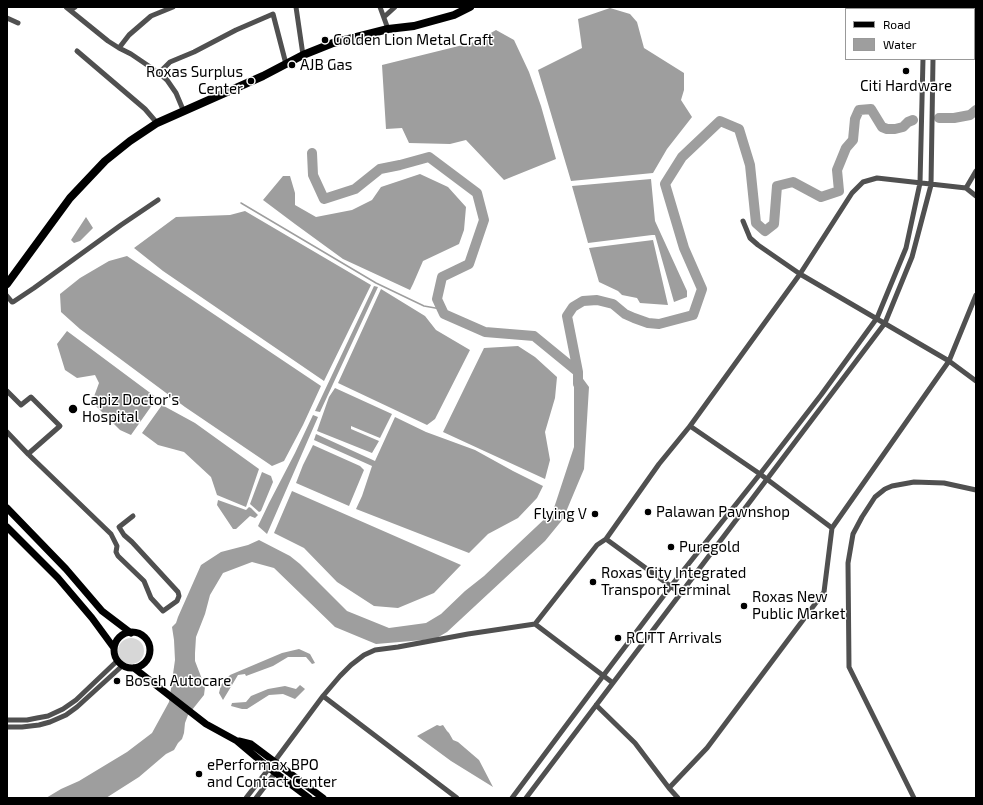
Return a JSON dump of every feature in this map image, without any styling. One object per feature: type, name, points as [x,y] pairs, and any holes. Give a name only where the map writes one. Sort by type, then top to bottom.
[{"type":"highway","points":[[7,284],[70,198],[105,161],[130,141],[157,123],[263,76],[303,55],[333,43],[388,29],[419,25],[454,15],[470,7]]},
{"type":"main road","points":[[7,508],[66,569],[102,611],[131,632],[142,636],[148,643],[148,658],[144,663],[134,668],[127,668],[115,657],[114,648],[120,637],[131,632]]},
{"type":"main road","points":[[7,527],[58,578],[92,618],[114,648]]},
{"type":"main road","points":[[134,668],[206,724],[237,741],[275,773],[309,798]]},
{"type":"main road","points":[[237,741],[251,744],[323,798]]},
{"type":"street","points":[[68,8],[75,7]]},
{"type":"street","points":[[119,48],[129,35],[151,16],[173,7]]},
{"type":"street","points":[[296,7],[303,55]]},
{"type":"street","points":[[380,7],[388,29]]},
{"type":"street","points":[[384,17],[396,7]]},
{"type":"street","points":[[68,8],[108,41],[159,72],[176,93],[184,112]]},
{"type":"street","points":[[159,72],[170,62],[273,14],[286,64]]},
{"type":"street","points":[[7,18],[18,23]]},
{"type":"street","points":[[77,51],[145,109],[157,123]]},
{"type":"street","points":[[512,798],[671,586],[821,395],[877,318],[906,248],[920,183],[923,60]]},
{"type":"street","points":[[526,798],[885,323],[912,257],[931,184],[933,60]]},
{"type":"street","points":[[966,188],[976,171]]},
{"type":"street","points":[[246,798],[323,696],[351,665],[364,655],[374,650],[535,624],[597,545],[606,539],[659,464],[690,426],[800,274],[852,193],[863,182],[877,178],[966,188],[976,196]]},
{"type":"street","points":[[7,296],[13,302],[158,200]]},
{"type":"street","points":[[744,221],[750,238],[800,274],[950,361],[976,381]]},
{"type":"street","points":[[669,788],[707,748],[824,592],[832,528],[950,361],[976,295]]},
{"type":"street","points":[[7,391],[21,405],[31,397],[60,426],[28,454]]},
{"type":"street","points":[[690,426],[760,474],[832,528]]},
{"type":"street","points":[[7,432],[111,534],[117,546],[116,552],[118,556],[144,581],[151,598],[163,611],[177,601],[179,596],[178,592],[119,527]]},
{"type":"street","points":[[914,798],[849,667],[848,563],[853,534],[875,497],[884,489],[892,486],[914,482],[944,483],[976,490]]},
{"type":"street","points":[[111,534],[133,516]]},
{"type":"street","points":[[606,539],[680,593]]},
{"type":"street","points":[[535,624],[613,683]]},
{"type":"street","points":[[7,720],[28,720],[48,716],[63,709],[120,663]]},
{"type":"street","points":[[7,727],[39,725],[66,715],[77,707],[120,663]]},
{"type":"street","points":[[323,696],[457,798]]},
{"type":"street","points":[[596,705],[634,743],[678,798]]},
{"type":"street","points":[[256,798],[275,773]]},
{"type":"shaded area","points":[[131,638],[140,642],[144,651],[140,660],[131,664],[122,660],[118,651],[122,642]]},
{"type":"water","points":[[610,8],[630,14],[637,22],[644,48],[684,73],[684,90],[681,100],[692,117],[667,149],[653,173],[571,181],[538,70],[582,48],[578,19]]},
{"type":"water","points":[[496,30],[514,40],[529,72],[541,106],[556,159],[504,180],[466,140],[450,144],[409,143],[402,128],[386,129],[382,65],[475,42]]},
{"type":"water","points":[[420,174],[448,187],[466,207],[464,230],[459,244],[423,261],[410,290],[343,259],[263,200],[283,176],[290,176],[295,193],[295,205],[316,217],[352,210],[372,200],[381,187]]},
{"type":"water","points":[[651,179],[655,221],[687,291],[687,297],[674,302],[655,235],[588,243],[572,186]]},
{"type":"water","points":[[245,211],[371,285],[324,381],[163,271],[134,248],[176,217],[230,215]]},
{"type":"water","points":[[86,217],[93,228],[80,241],[74,243],[71,240]]},
{"type":"water","points":[[653,240],[668,305],[640,303],[637,298],[622,295],[618,291],[599,282],[589,248]]},
{"type":"water","points":[[127,256],[321,386],[284,461],[272,466],[185,407],[80,329],[61,312],[60,294],[80,278],[109,261]]},
{"type":"water","points":[[374,286],[378,287],[320,412],[315,411]]},
{"type":"water","points":[[381,289],[425,316],[436,330],[470,350],[435,419],[427,425],[338,383]]},
{"type":"water","points":[[67,331],[157,398],[131,435],[120,430],[92,402],[99,383],[95,375],[77,378],[65,370],[57,344]]},
{"type":"water","points":[[518,346],[535,357],[557,377],[555,398],[545,432],[550,460],[545,479],[443,432],[484,348]]},
{"type":"water","points":[[578,372],[589,387],[584,469],[563,519],[545,541],[447,632],[435,639],[376,644],[335,627],[274,568],[252,562],[223,573],[210,595],[205,614],[196,637],[195,661],[205,687],[204,695],[188,715],[182,739],[174,750],[166,754],[139,777],[106,798],[46,798],[79,781],[127,752],[152,733],[169,702],[175,660],[172,627],[176,623],[201,565],[221,552],[248,545],[259,540],[290,556],[300,564],[347,611],[389,628],[426,623],[441,614],[553,511],[574,447],[574,383]]},
{"type":"water","points":[[335,388],[392,414],[380,438],[351,426],[351,429],[379,441],[372,453],[317,431],[329,397]]},
{"type":"water","points":[[162,405],[195,423],[259,469],[246,507],[217,495],[211,477],[184,452],[158,445],[142,433]]},
{"type":"water","points":[[313,415],[318,417],[267,534],[258,526]]},
{"type":"water","points":[[395,417],[426,432],[475,450],[543,486],[537,498],[518,518],[488,534],[469,553],[356,509],[372,466],[314,440],[316,434],[375,461]]},
{"type":"water","points":[[313,445],[360,466],[364,470],[349,506],[296,483]]},
{"type":"water","points":[[262,472],[271,476],[273,482],[261,511],[259,512],[250,504]]},
{"type":"water","points":[[292,491],[461,565],[434,593],[398,608],[374,606],[337,582],[304,548],[274,533]]},
{"type":"water","points":[[218,500],[246,510],[249,507],[258,515],[255,518],[250,516],[236,529],[233,529],[217,505]]},
{"type":"water","points":[[299,649],[310,654],[315,663],[312,664],[306,657],[288,657],[273,666],[246,676],[245,674],[238,675],[223,700],[219,693],[221,685],[230,675],[282,653]]},
{"type":"water","points":[[300,685],[305,689],[295,699],[283,694],[269,695],[247,709],[231,706],[232,703],[246,702],[251,696],[268,689],[285,686],[296,689]]},
{"type":"water","points":[[437,725],[443,725],[453,740],[458,742],[479,760],[493,787],[451,761],[417,736]]},
{"type":"waterway","points":[[578,384],[578,372],[567,316],[573,307],[583,301],[597,300],[613,304],[625,314],[634,318],[648,323],[659,324],[693,315],[702,289],[684,248],[665,184],[682,157],[720,121],[739,129],[750,165],[756,223],[765,231],[774,224],[777,186],[793,182],[821,197],[839,191],[837,170],[846,148],[853,140],[855,119],[859,110],[871,109],[882,127],[887,129],[903,127],[908,122],[913,120]]},
{"type":"waterway","points":[[939,118],[954,118],[970,115],[976,110]]},
{"type":"waterway","points":[[312,153],[313,175],[324,199],[355,189],[380,169],[429,157],[477,193],[484,220],[469,264],[442,277],[437,299],[444,314],[485,332],[534,336],[578,372]]},
{"type":"waterway","points":[[241,203],[376,283],[424,306],[441,309]]},
{"type":"place","name":"Golden Lion Metal Craft","points":[[325,40]]},
{"type":"place","name":"AJB Gas","points":[[292,65]]},
{"type":"place","name":"Citi Hardware","points":[[906,71]]},
{"type":"place","name":"Roxas Surplus Center","points":[[251,81]]},
{"type":"place","name":"Capiz Doctor's Hospital","points":[[73,409]]},
{"type":"place","name":"Palawan Pawnshop","points":[[648,512]]},
{"type":"place","name":"Flying V","points":[[595,514]]},
{"type":"place","name":"Puregold","points":[[671,547]]},
{"type":"place","name":"Roxas City Integrated Transport Terminal","points":[[593,582]]},
{"type":"place","name":"Roxas New Public Market","points":[[744,606]]},
{"type":"place","name":"RCITT Arrivals","points":[[618,638]]},
{"type":"place","name":"Bosch Autocare","points":[[117,681]]},
{"type":"place","name":"ePerformax BPO and Contact Center","points":[[199,774]]}]
